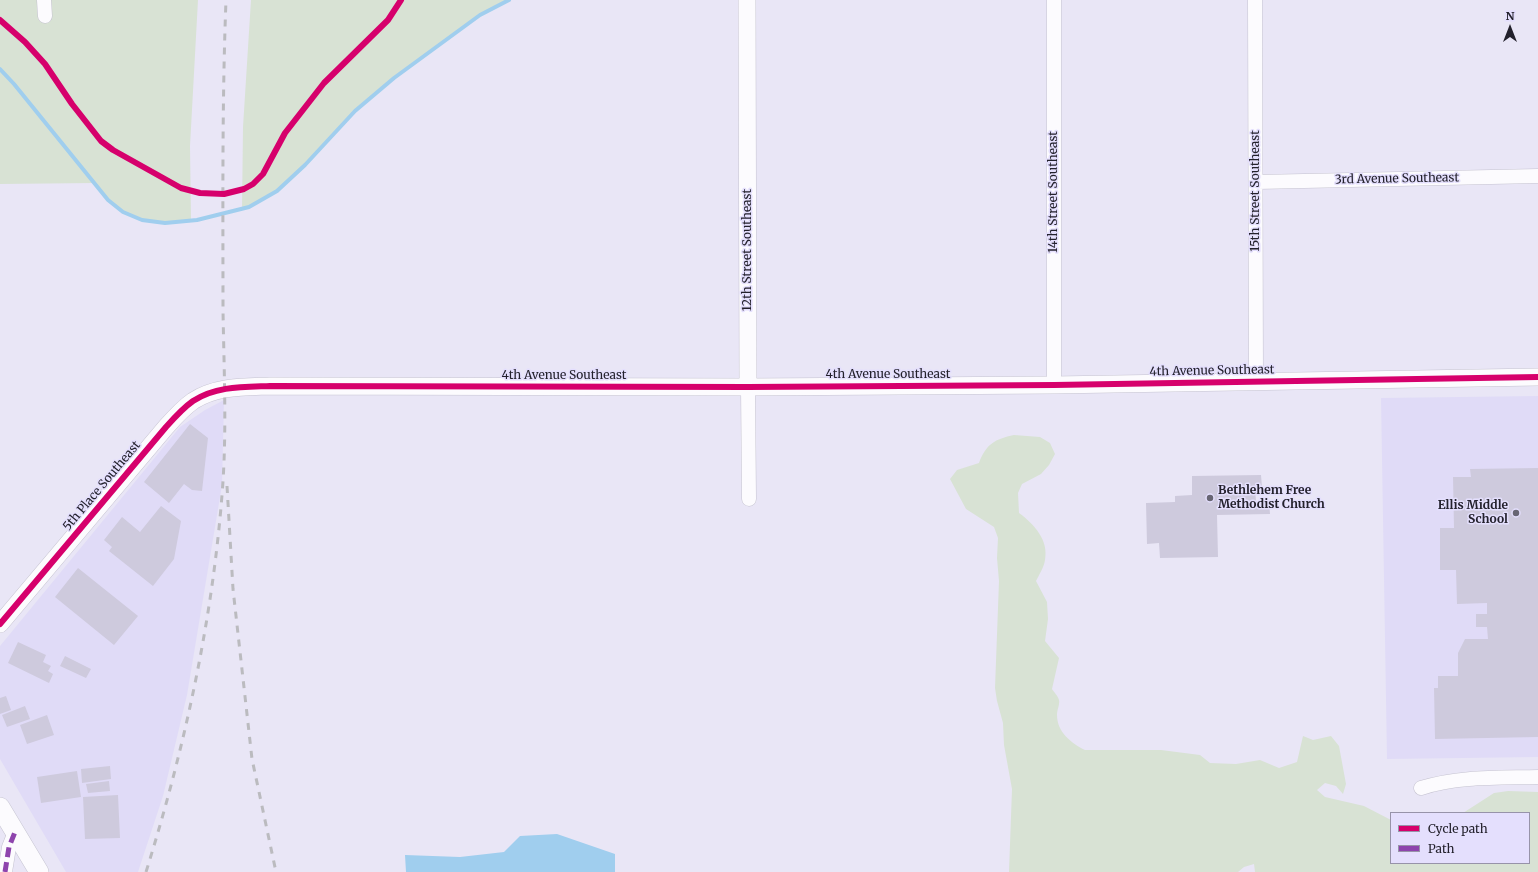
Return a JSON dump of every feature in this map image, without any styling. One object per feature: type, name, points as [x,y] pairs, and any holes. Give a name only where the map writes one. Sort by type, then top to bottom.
[{"type":"main road","points":[[0,807],[39,872]]},
{"type":"street","points":[[44,0],[45,16]]},
{"type":"street","name":"12th Street Southeast","points":[[747,0],[749,499]]},
{"type":"street","name":"14th Street Southeast","points":[[1054,0],[1054,385]]},
{"type":"street","name":"15th Street Southeast","points":[[1255,0],[1256,382]]},
{"type":"street","name":"3rd Avenue Southeast","points":[[1256,182],[1538,176]]},
{"type":"street","name":"4th Avenue Southeast","points":[[237,387],[748,387],[1054,385],[1538,377]]},
{"type":"street","name":"5th Place Southeast","points":[[0,624],[166,427],[184,408],[205,394],[224,388],[237,387]]},
{"type":"street","points":[[1421,788],[1438,783],[1476,778],[1538,777]]},
{"type":"street","points":[[5,872],[9,847],[15,832]]},
{"type":"shaded area","points":[[1538,396],[1538,757],[1387,759],[1381,398]]},
{"type":"shaded area","points":[[224,400],[222,485],[187,695],[163,796],[138,872],[66,872],[0,759],[0,646],[180,427],[205,410]]},
{"type":"green space","points":[[0,0],[198,0],[190,146],[191,220],[157,222],[136,218],[117,208],[106,198],[95,183],[0,184]]},
{"type":"green space","points":[[251,0],[509,0],[480,15],[394,78],[355,111],[305,165],[277,191],[249,207],[242,209],[243,127]]},
{"type":"green space","points":[[1014,435],[1040,437],[1050,443],[1055,454],[1049,465],[1041,474],[1022,484],[1018,493],[1019,513],[1035,527],[1045,546],[1046,553],[1044,563],[1036,581],[1047,602],[1048,619],[1045,641],[1059,658],[1052,689],[1059,700],[1057,715],[1059,727],[1070,740],[1085,750],[1161,750],[1200,755],[1210,763],[1236,764],[1260,760],[1279,768],[1297,762],[1303,736],[1313,740],[1331,736],[1339,746],[1346,784],[1343,794],[1336,786],[1325,783],[1317,790],[1325,797],[1364,806],[1390,819],[1390,864],[1530,864],[1530,812],[1465,812],[1494,793],[1508,791],[1538,792],[1538,872],[1255,872],[1254,864],[1244,867],[1238,872],[1009,872],[1012,789],[1004,745],[1003,723],[995,688],[999,581],[997,558],[998,538],[994,527],[966,509],[950,479],[957,470],[979,463],[988,447],[992,443],[1002,438]]},
{"type":"water","points":[[557,834],[615,854],[615,872],[406,872],[405,855],[460,857],[504,852],[520,836]]},
{"type":"building","points":[[190,424],[208,438],[202,491],[192,490],[184,484],[169,503],[144,482]]},
{"type":"building","name":"Ellis Middle School","points":[[1538,468],[1538,737],[1435,739],[1434,688],[1438,688],[1438,676],[1458,676],[1458,653],[1465,639],[1488,639],[1487,627],[1476,627],[1476,614],[1487,614],[1487,603],[1457,604],[1456,570],[1440,570],[1440,528],[1454,528],[1453,477],[1471,477],[1470,469]]},
{"type":"building","points":[[1261,475],[1262,487],[1255,488],[1256,501],[1269,501],[1270,514],[1217,515],[1218,557],[1160,558],[1159,543],[1147,544],[1146,503],[1175,502],[1175,496],[1192,495],[1192,476]]},
{"type":"building","points":[[161,506],[181,521],[174,559],[153,586],[109,551],[112,547],[104,540],[122,517],[140,532]]},
{"type":"building","points":[[78,568],[138,616],[114,645],[55,597]]},
{"type":"building","points":[[18,642],[46,655],[43,662],[51,666],[48,671],[53,674],[49,683],[8,663]]},
{"type":"building","points":[[65,656],[91,669],[86,678],[60,666]]},
{"type":"building","points":[[6,696],[11,710],[0,714],[0,698]]},
{"type":"building","points":[[25,706],[30,719],[7,727],[2,715]]},
{"type":"building","points":[[47,715],[54,735],[27,744],[20,725]]},
{"type":"building","points":[[110,766],[111,779],[82,783],[81,769]]},
{"type":"building","points":[[77,771],[81,797],[41,803],[37,777]]},
{"type":"building","points":[[109,781],[110,791],[88,793],[86,784]]},
{"type":"building","points":[[118,795],[120,838],[85,839],[83,797]]},
{"type":"waterway","points":[[0,69],[14,84],[108,200],[123,212],[142,220],[165,223],[197,220],[249,207],[277,191],[305,165],[355,111],[394,78],[480,15],[509,0]]},
{"type":"railway","points":[[146,872],[160,826],[184,733],[204,638],[222,495],[225,426],[223,155],[226,0]]},
{"type":"railway","points":[[227,486],[233,589],[252,759],[276,872]]},
{"type":"marked path","points":[[5,872],[9,847],[15,832]]},
{"type":"cycle path","points":[[0,20],[25,42],[45,64],[72,104],[101,141],[113,150],[181,188],[200,193],[224,194],[244,189],[253,184],[263,174],[285,133],[324,83],[388,20],[401,0]]},
{"type":"cycle path","points":[[0,624],[179,413],[193,401],[202,396],[211,392],[230,388],[270,386],[748,387],[1054,385],[1538,377]]},
{"type":"place","name":"Bethlehem Free Methodist Church","points":[[1210,498]]},
{"type":"place","name":"Ellis Middle School","points":[[1516,513]]}]
